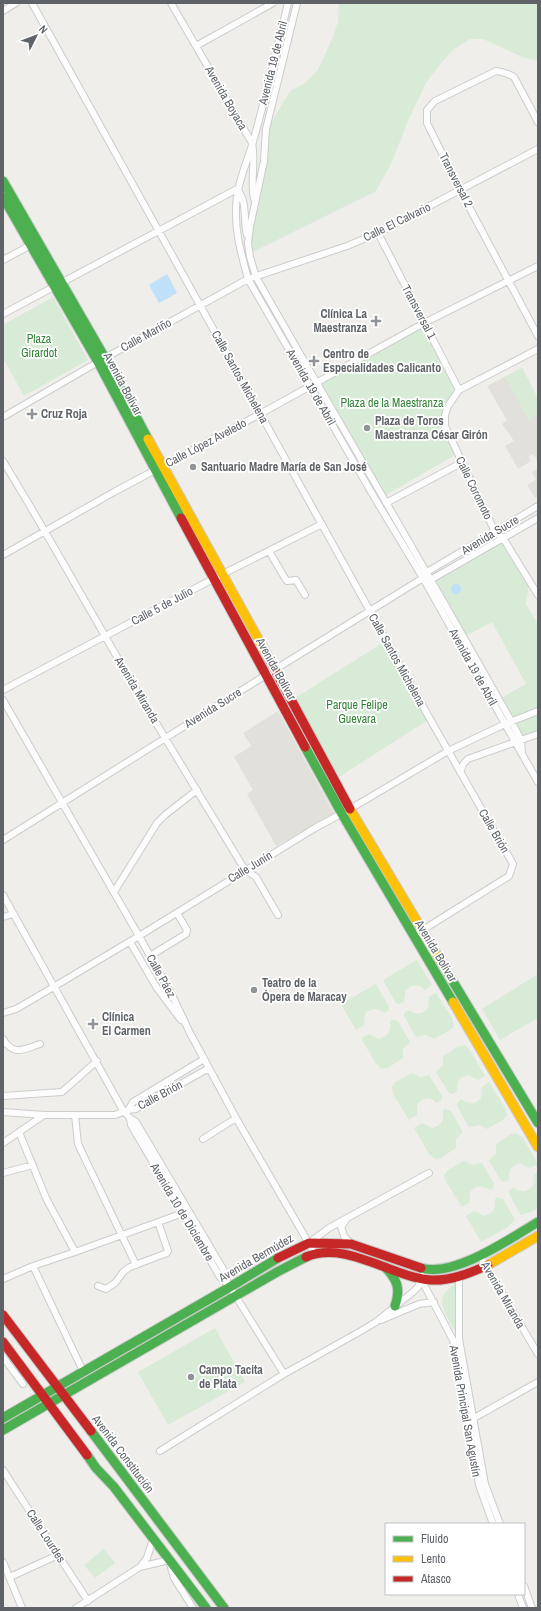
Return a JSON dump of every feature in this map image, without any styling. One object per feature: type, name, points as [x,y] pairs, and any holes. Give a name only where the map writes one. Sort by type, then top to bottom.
[{"type":"main road","name":"Avenida Bolívar","points":[[3,181],[58,284],[102,360],[159,468],[213,579],[342,814],[538,1147]]},
{"type":"main road","name":"Avenida Bolívar","points":[[3,197],[31,245],[58,284]]},
{"type":"main road","name":"Avenida Bolívar","points":[[159,468],[223,574],[350,809],[538,1123]]},
{"type":"main road","name":"Avenida Bermúdez","points":[[3,1418],[228,1284],[309,1242],[351,1244],[424,1268],[440,1268],[457,1265],[480,1256],[538,1222]]},
{"type":"main road","name":"Avenida Bermúdez","points":[[3,1430],[49,1405],[277,1272],[315,1254],[344,1255],[363,1259],[421,1279],[435,1280],[459,1276],[485,1267],[538,1236]]},
{"type":"main road","points":[[384,1266],[395,1278],[399,1286],[398,1299],[395,1306]]},
{"type":"main road","name":"Avenida Constitución","points":[[3,1314],[224,1608]]},
{"type":"main road","points":[[3,1342],[96,1468],[114,1487],[206,1608]]},
{"type":"street","points":[[3,11],[16,3]]},
{"type":"street","name":"Calle Santos Michelena","points":[[32,3],[448,751]]},
{"type":"street","name":"Avenida Boyaca","points":[[171,3],[252,143],[254,161],[252,189],[254,201]]},
{"type":"street","points":[[196,46],[273,3]]},
{"type":"street","name":"Avenida 19 de Abril","points":[[288,3],[252,143],[237,189],[237,232],[248,279],[508,723]]},
{"type":"street","name":"Avenida 19 de Abril","points":[[297,3],[266,129],[264,161],[254,201],[248,243],[256,277],[386,503],[432,579],[518,741],[522,754],[538,782]]},
{"type":"street","name":"Transversal 2","points":[[538,122],[514,77],[508,73],[496,71],[435,102],[427,110],[427,123],[460,190],[510,281],[538,336]]},
{"type":"street","name":"Calle El Calvario","points":[[248,279],[347,246],[378,233],[538,149]]},
{"type":"street","points":[[3,314],[237,189],[243,198],[245,227],[248,243]]},
{"type":"street","name":"Transversal 1","points":[[378,233],[459,390]]},
{"type":"street","points":[[3,260],[31,245]]},
{"type":"street","name":"Calle López Aveledo","points":[[3,555],[424,323],[538,266]]},
{"type":"street","name":"Calle Mariño","points":[[3,417],[199,305],[248,279]]},
{"type":"street","name":"Calle Coromoto","points":[[538,349],[459,390],[448,406],[444,421],[495,532],[503,538],[538,595]]},
{"type":"street","name":"Avenida Miranda","points":[[3,461],[46,531],[105,636],[197,790],[246,870],[256,877],[278,915]]},
{"type":"street","points":[[386,503],[462,463]]},
{"type":"street","name":"Avenida Sucre","points":[[3,840],[423,578],[427,572],[538,506]]},
{"type":"street","name":"Avenida Sucre","points":[[432,579],[538,518]]},
{"type":"street","name":"Calle 5 de Julio","points":[[3,690],[213,579],[322,524]]},
{"type":"street","points":[[269,551],[286,580],[288,582],[296,580],[305,595]]},
{"type":"street","points":[[423,578],[432,579]]},
{"type":"street","name":"Calle Páez","points":[[3,700],[139,936],[173,997],[190,1033],[236,1118],[315,1254]]},
{"type":"street","name":"Calle Junín","points":[[3,1013],[16,1009],[130,942],[315,828],[342,814],[448,751],[508,723],[538,711]]},
{"type":"street","points":[[460,772],[464,763],[468,759],[538,734]]},
{"type":"street","name":"Calle Brión","points":[[413,936],[509,876],[513,864],[448,751]]},
{"type":"street","points":[[114,892],[156,825],[165,815],[197,790]]},
{"type":"street","name":"Avenida 10 de Diciembre","points":[[3,895],[130,1118],[136,1122],[186,1212],[226,1274],[228,1284],[284,1374]]},
{"type":"street","points":[[150,956],[186,934],[187,930],[176,913]]},
{"type":"street","points":[[3,917],[13,914]]},
{"type":"street","points":[[130,942],[157,988],[190,1033]]},
{"type":"street","points":[[3,1040],[9,1048],[18,1051],[40,1044]]},
{"type":"street","name":"Calle Brión","points":[[126,1111],[133,1102],[204,1059]]},
{"type":"street","points":[[3,1096],[62,1092],[97,1061]]},
{"type":"street","name":"Calle Brión","points":[[126,1111],[136,1109],[209,1068]]},
{"type":"street","points":[[164,1083],[168,1091]]},
{"type":"street","points":[[3,1112],[115,1115],[126,1111]]},
{"type":"street","points":[[3,1143],[44,1114]]},
{"type":"street","points":[[75,1115],[78,1144],[136,1265]]},
{"type":"street","points":[[203,1139],[236,1118]]},
{"type":"street","points":[[19,1132],[46,1198],[75,1252]]},
{"type":"street","points":[[3,1173],[33,1165]]},
{"type":"street","points":[[309,1242],[329,1228],[429,1173]]},
{"type":"street","points":[[3,1279],[33,1266],[186,1212]]},
{"type":"street","points":[[347,1219],[341,1227],[344,1236],[351,1244]]},
{"type":"street","points":[[98,1286],[106,1289],[116,1283],[124,1271],[164,1255],[168,1251],[158,1222]]},
{"type":"street","name":"Avenida Miranda","points":[[480,1256],[485,1267],[538,1354]]},
{"type":"street","points":[[33,1266],[83,1371]]},
{"type":"street","points":[[376,1322],[414,1291],[421,1279],[424,1268]]},
{"type":"street","name":"Avenida Principal San Agustín","points":[[459,1276],[456,1340],[473,1456],[479,1486],[492,1523]]},
{"type":"street","name":"Avenida Principal San Agustín","points":[[421,1279],[456,1340],[474,1418],[485,1484],[500,1523]]},
{"type":"street","points":[[160,1451],[284,1374],[376,1322],[419,1304],[434,1302]]},
{"type":"street","points":[[3,1357],[23,1384]]},
{"type":"street","points":[[474,1418],[538,1382]]},
{"type":"street","points":[[473,1456],[480,1454]]},
{"type":"street","name":"Calle Lourdes","points":[[3,1470],[88,1601]]},
{"type":"street","points":[[76,1608],[140,1567],[147,1558],[153,1539]]},
{"type":"street","points":[[10,1577],[58,1555]]},
{"type":"street","points":[[140,1567],[169,1560],[174,1578],[193,1608]]},
{"type":"street","points":[[3,1562],[22,1608]]},
{"type":"street","points":[[525,1589],[532,1608]]},
{"type":"street","points":[[518,1595],[522,1605],[529,1599]]},
{"type":"shaded area","points":[[522,368],[538,399],[538,461],[533,454],[529,457],[531,461],[518,469],[505,446],[514,441],[502,424],[507,420],[487,386]]},
{"type":"shaded area","points":[[538,469],[538,496],[535,498],[527,485],[536,480],[532,472]]},
{"type":"shaded area","points":[[278,711],[334,813],[276,846],[247,794],[253,790],[234,757],[251,746],[243,733]]},
{"type":"green space","points":[[339,3],[538,3],[538,61],[522,57],[483,39],[470,39],[454,49],[440,64],[426,83],[408,121],[391,164],[376,191],[251,253],[248,240],[259,205],[271,123],[290,91],[304,84],[318,70],[338,22]]},
{"type":"green space","name":"Plaza Girardot","points":[[53,297],[88,360],[24,396],[3,358],[3,325]]},
{"type":"green space","name":"Plaza de la Maestranza","points":[[423,326],[457,390],[443,428],[455,455],[384,496],[320,383]]},
{"type":"green space","points":[[522,368],[538,399],[538,414],[528,420],[505,377]]},
{"type":"green space","points":[[503,538],[530,581],[526,604],[538,624],[538,732],[520,739],[499,699],[526,684],[492,622],[464,637],[432,579]]},
{"type":"green space","name":"Parque Felipe Guevara","points":[[384,642],[428,720],[339,777],[295,698]]},
{"type":"green space","points":[[417,960],[432,985],[425,990],[420,986],[411,986],[406,990],[404,1002],[399,1004],[396,1003],[383,980]]},
{"type":"green space","points":[[538,974],[538,1018],[500,1040],[482,1009]]},
{"type":"green space","points":[[376,984],[389,1007],[389,1010],[385,1013],[379,1010],[372,1010],[365,1014],[364,1025],[356,1030],[341,1004]]},
{"type":"green space","points":[[436,993],[452,1018],[454,1026],[434,1039],[426,1035],[416,1037],[404,1016],[404,1013],[408,1010],[414,1013],[423,1012],[428,1008],[429,997]]},
{"type":"green space","points":[[392,1020],[398,1021],[410,1042],[403,1049],[403,1058],[388,1068],[382,1069],[376,1064],[361,1038],[369,1034],[379,1039],[387,1035],[390,1028],[390,1022]]},
{"type":"green space","points":[[465,1045],[470,1050],[485,1076],[478,1080],[468,1075],[465,1076],[458,1081],[457,1092],[451,1094],[436,1072],[443,1065],[443,1056],[459,1046]]},
{"type":"green space","points":[[412,1073],[420,1077],[429,1075],[442,1096],[442,1099],[437,1103],[429,1099],[422,1100],[417,1104],[417,1115],[409,1120],[393,1094],[392,1087],[395,1082]]},
{"type":"green space","points":[[489,1082],[505,1108],[507,1115],[503,1120],[487,1129],[479,1125],[469,1127],[457,1106],[457,1103],[461,1099],[469,1103],[476,1102],[481,1098],[482,1087]]},
{"type":"green space","points":[[445,1109],[451,1111],[463,1132],[456,1139],[456,1148],[441,1158],[435,1159],[429,1154],[414,1128],[422,1123],[432,1128],[438,1126],[443,1118],[443,1111]]},
{"type":"green space","points":[[517,1133],[523,1138],[538,1164],[530,1168],[520,1163],[517,1164],[511,1169],[509,1180],[504,1182],[501,1181],[489,1160],[496,1153],[496,1144],[511,1134]]},
{"type":"green space","points":[[464,1161],[472,1165],[482,1163],[494,1184],[493,1189],[490,1190],[484,1187],[475,1188],[470,1192],[469,1203],[462,1207],[446,1182],[444,1175],[448,1170]]},
{"type":"green space","points":[[538,1172],[538,1208],[521,1215],[509,1194],[509,1191],[513,1187],[521,1191],[528,1190],[533,1186],[534,1175]]},
{"type":"green space","points":[[497,1197],[503,1199],[515,1220],[508,1227],[481,1242],[466,1216],[474,1211],[484,1216],[490,1214],[495,1206],[495,1199]]},
{"type":"green space","points":[[457,1283],[457,1334],[445,1313],[442,1300],[444,1294]]},
{"type":"green space","name":"Campo Tacita de Plata","points":[[215,1328],[245,1382],[168,1425],[138,1372]]},
{"type":"green space","points":[[104,1549],[115,1563],[95,1578],[84,1565]]},
{"type":"water","points":[[167,274],[177,293],[159,303],[149,285]]},
{"type":"water","points":[[454,584],[458,584],[460,585],[460,593],[454,594],[451,591],[451,587]]},
{"type":"traffic: fast","points":[[3,181],[105,358],[148,439]]},
{"type":"traffic: fast","points":[[3,197],[98,362],[181,518]]},
{"type":"traffic: fast","points":[[305,747],[342,814],[453,1002]]},
{"type":"traffic: fast","points":[[440,960],[538,1123]]},
{"type":"traffic: fast","points":[[421,1268],[434,1270],[465,1262],[482,1255],[538,1222]]},
{"type":"traffic: fast","points":[[3,1430],[277,1272],[306,1257]]},
{"type":"traffic: fast","points":[[3,1418],[278,1258]]},
{"type":"traffic: fast","points":[[385,1267],[397,1285],[398,1294],[395,1306]]},
{"type":"traffic: fast","points":[[91,1431],[224,1608]]},
{"type":"traffic: fast","points":[[87,1455],[96,1468],[114,1487],[206,1608]]},
{"type":"traffic: slow","points":[[148,439],[267,655]]},
{"type":"traffic: slow","points":[[350,809],[440,960]]},
{"type":"traffic: slow","points":[[453,1002],[538,1147]]},
{"type":"traffic: slow","points":[[488,1265],[538,1236]]},
{"type":"traffic: jam","points":[[181,518],[305,747]]},
{"type":"traffic: jam","points":[[267,655],[350,809]]},
{"type":"traffic: jam","points":[[278,1258],[309,1243],[351,1244],[421,1268]]},
{"type":"traffic: jam","points":[[306,1257],[321,1253],[337,1253],[353,1256],[400,1273],[431,1280],[453,1278],[488,1265]]},
{"type":"traffic: jam","points":[[3,1315],[91,1431]]},
{"type":"traffic: jam","points":[[3,1342],[87,1455]]},
{"type":"place","name":"Clínica La Maestranza","points":[[376,321]]},
{"type":"place","name":"Centro de Especialidades Calicanto","points":[[314,361]]},
{"type":"place","name":"Cruz Roja","points":[[32,414]]},
{"type":"place","name":"Plaza de Toros Maestranza César Girón","points":[[367,428]]},
{"type":"place","name":"Santuario Madre María de San José","points":[[193,467]]},
{"type":"place","name":"Teatro de la Ópera de Maracay","points":[[254,990]]},
{"type":"place","name":"Clínica El Carmen","points":[[93,1024]]},
{"type":"place","name":"Campo Tacita de Plata","points":[[191,1377]]}]
